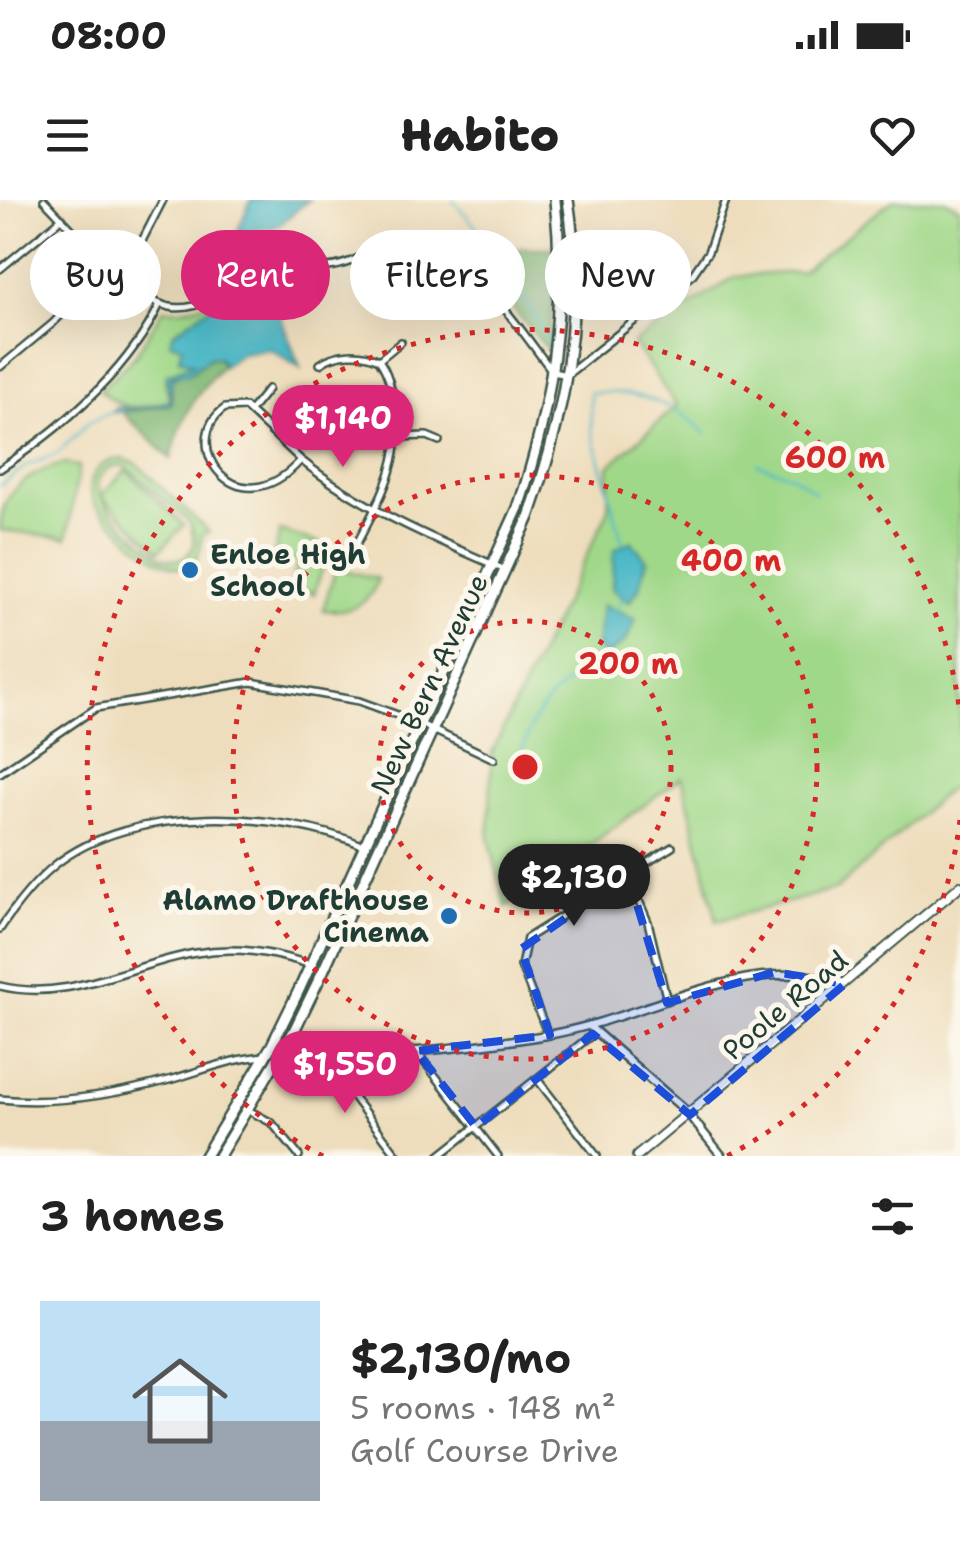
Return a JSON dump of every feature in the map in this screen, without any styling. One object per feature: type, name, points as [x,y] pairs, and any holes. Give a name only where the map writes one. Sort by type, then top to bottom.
[{"type":"main road","name":"New Bern Avenue","points":[[206,1156],[266,1056],[336,912],[493,564],[532,465],[554,372],[560,305],[555,200]]},
{"type":"main road","name":"New Bern Avenue","points":[[220,1156],[324,969],[506,570],[544,475],[567,375],[574,306],[568,200]]},
{"type":"main road","points":[[378,849],[374,834],[386,798]]},
{"type":"main road","points":[[359,891],[369,856],[365,846]]},
{"type":"main road","name":"Poole Road","points":[[637,1156],[960,886]]},
{"type":"main road","points":[[324,969],[320,960],[336,912]]},
{"type":"main road","points":[[304,1011],[316,973],[310,966]]},
{"type":"street","points":[[44,200],[74,230]]},
{"type":"street","points":[[148,230],[163,200]]},
{"type":"street","points":[[161,304],[199,305],[275,254],[292,254],[330,267],[382,248],[411,249],[448,262],[496,297],[554,372],[567,375],[693,274],[708,252],[726,200]]},
{"type":"street","points":[[0,269],[62,218]]},
{"type":"street","points":[[0,367],[56,320]]},
{"type":"street","points":[[0,468],[48,434],[127,360],[151,320]]},
{"type":"street","points":[[379,360],[401,342]]},
{"type":"street","points":[[320,364],[328,358],[359,354],[379,360],[389,377],[395,406],[399,437],[396,462],[353,550]]},
{"type":"street","points":[[251,410],[268,389]]},
{"type":"street","points":[[301,460],[279,482],[264,488],[243,487],[221,472],[206,449],[212,421],[230,406],[251,410],[301,460],[375,507],[506,570]]},
{"type":"street","points":[[367,414],[395,406]]},
{"type":"street","points":[[399,437],[427,436],[439,441]]},
{"type":"street","points":[[0,773],[96,708],[246,682],[339,695],[421,724],[494,760]]},
{"type":"street","points":[[0,928],[19,901],[58,863],[98,843],[148,828],[199,819],[254,818],[309,827],[365,846]]},
{"type":"street","points":[[548,1035],[521,966],[522,949],[536,932],[672,847]]},
{"type":"street","points":[[628,875],[648,922],[667,1003]]},
{"type":"street","points":[[0,986],[26,991],[62,989],[218,950],[264,952],[310,966]]},
{"type":"street","points":[[0,1098],[50,1100],[120,1092],[217,1064],[266,1056],[416,1052],[591,1030],[667,1003],[776,972],[816,974],[846,984]]},
{"type":"street","points":[[591,1030],[690,1115],[719,1155]]},
{"type":"street","points":[[439,1156],[537,1079],[591,1030]]},
{"type":"street","points":[[416,1052],[498,1156]]},
{"type":"street","points":[[322,1056],[398,1156]]},
{"type":"street","points":[[537,1079],[596,1156]]},
{"type":"street","points":[[248,1110],[272,1124],[299,1156]]},
{"type":"highlighted area","points":[[628,875],[667,1003],[775,972],[845,984],[690,1115],[593,1034],[476,1127],[416,1051],[550,1035],[521,949]]},
{"type":"green space","points":[[893,200],[945,200],[960,208],[960,779],[837,889],[717,921],[682,777],[506,907],[489,838],[492,752],[608,511],[609,466],[677,406],[633,343],[668,320],[691,320],[691,305],[736,276],[801,272]]},
{"type":"green space","points":[[525,248],[545,248],[545,320],[551,320],[549,352],[522,320]]},
{"type":"green space","points":[[163,309],[181,309],[181,320],[192,320],[171,337],[182,346],[179,359],[195,364],[177,370],[165,381],[170,401],[124,406],[100,390],[135,356],[156,320],[161,320]]},
{"type":"green space","points":[[209,358],[219,358],[223,366],[189,408],[171,459],[119,409],[129,412],[171,404],[172,377],[193,371]]},
{"type":"green space","points":[[115,460],[137,464],[209,532],[202,535],[197,558],[186,567],[155,558],[96,505],[92,480],[100,467]],"holes":[[[124,465],[190,522],[195,543],[189,553],[177,560],[161,557],[117,518],[100,494],[98,483],[108,469]]]},
{"type":"green space","points":[[65,464],[79,466],[67,538],[0,530],[5,505],[19,485],[40,472]]},
{"type":"green space","points":[[126,470],[184,525],[159,551],[101,496]]},
{"type":"green space","points":[[280,531],[330,546],[314,594],[291,585],[298,561],[274,555]]},
{"type":"green space","points":[[336,568],[378,579],[370,595],[357,605],[323,610]]},
{"type":"water","points":[[251,200],[309,200],[276,227],[238,230]]},
{"type":"water","points":[[191,320],[282,320],[300,368],[270,349],[241,354],[223,366],[219,357],[209,358],[188,374],[172,376],[171,404],[111,413],[117,407],[134,409],[170,401],[166,375],[194,364],[179,359],[182,346],[170,342],[174,332]]},
{"type":"water","points":[[631,541],[647,560],[639,588],[629,602],[612,589],[614,550]]},
{"type":"water","points":[[602,605],[636,619],[626,641],[606,656],[597,647]]},
{"type":"waterway","points":[[453,200],[492,246],[550,342]]},
{"type":"waterway","points":[[623,544],[592,432],[590,393],[622,393],[653,400],[682,414],[706,434]]},
{"type":"waterway","points":[[0,486],[26,466],[57,454],[89,422],[112,412]]},
{"type":"waterway","points":[[758,464],[791,475],[816,492]]},
{"type":"waterway","points":[[616,612],[622,597]]},
{"type":"waterway","points":[[520,757],[532,723],[549,699],[601,653]]},
{"type":"place","name":"Enloe High School","points":[[190,570]]},
{"type":"place","name":"Alamo Drafthouse Cinema","points":[[449,916]]}]
